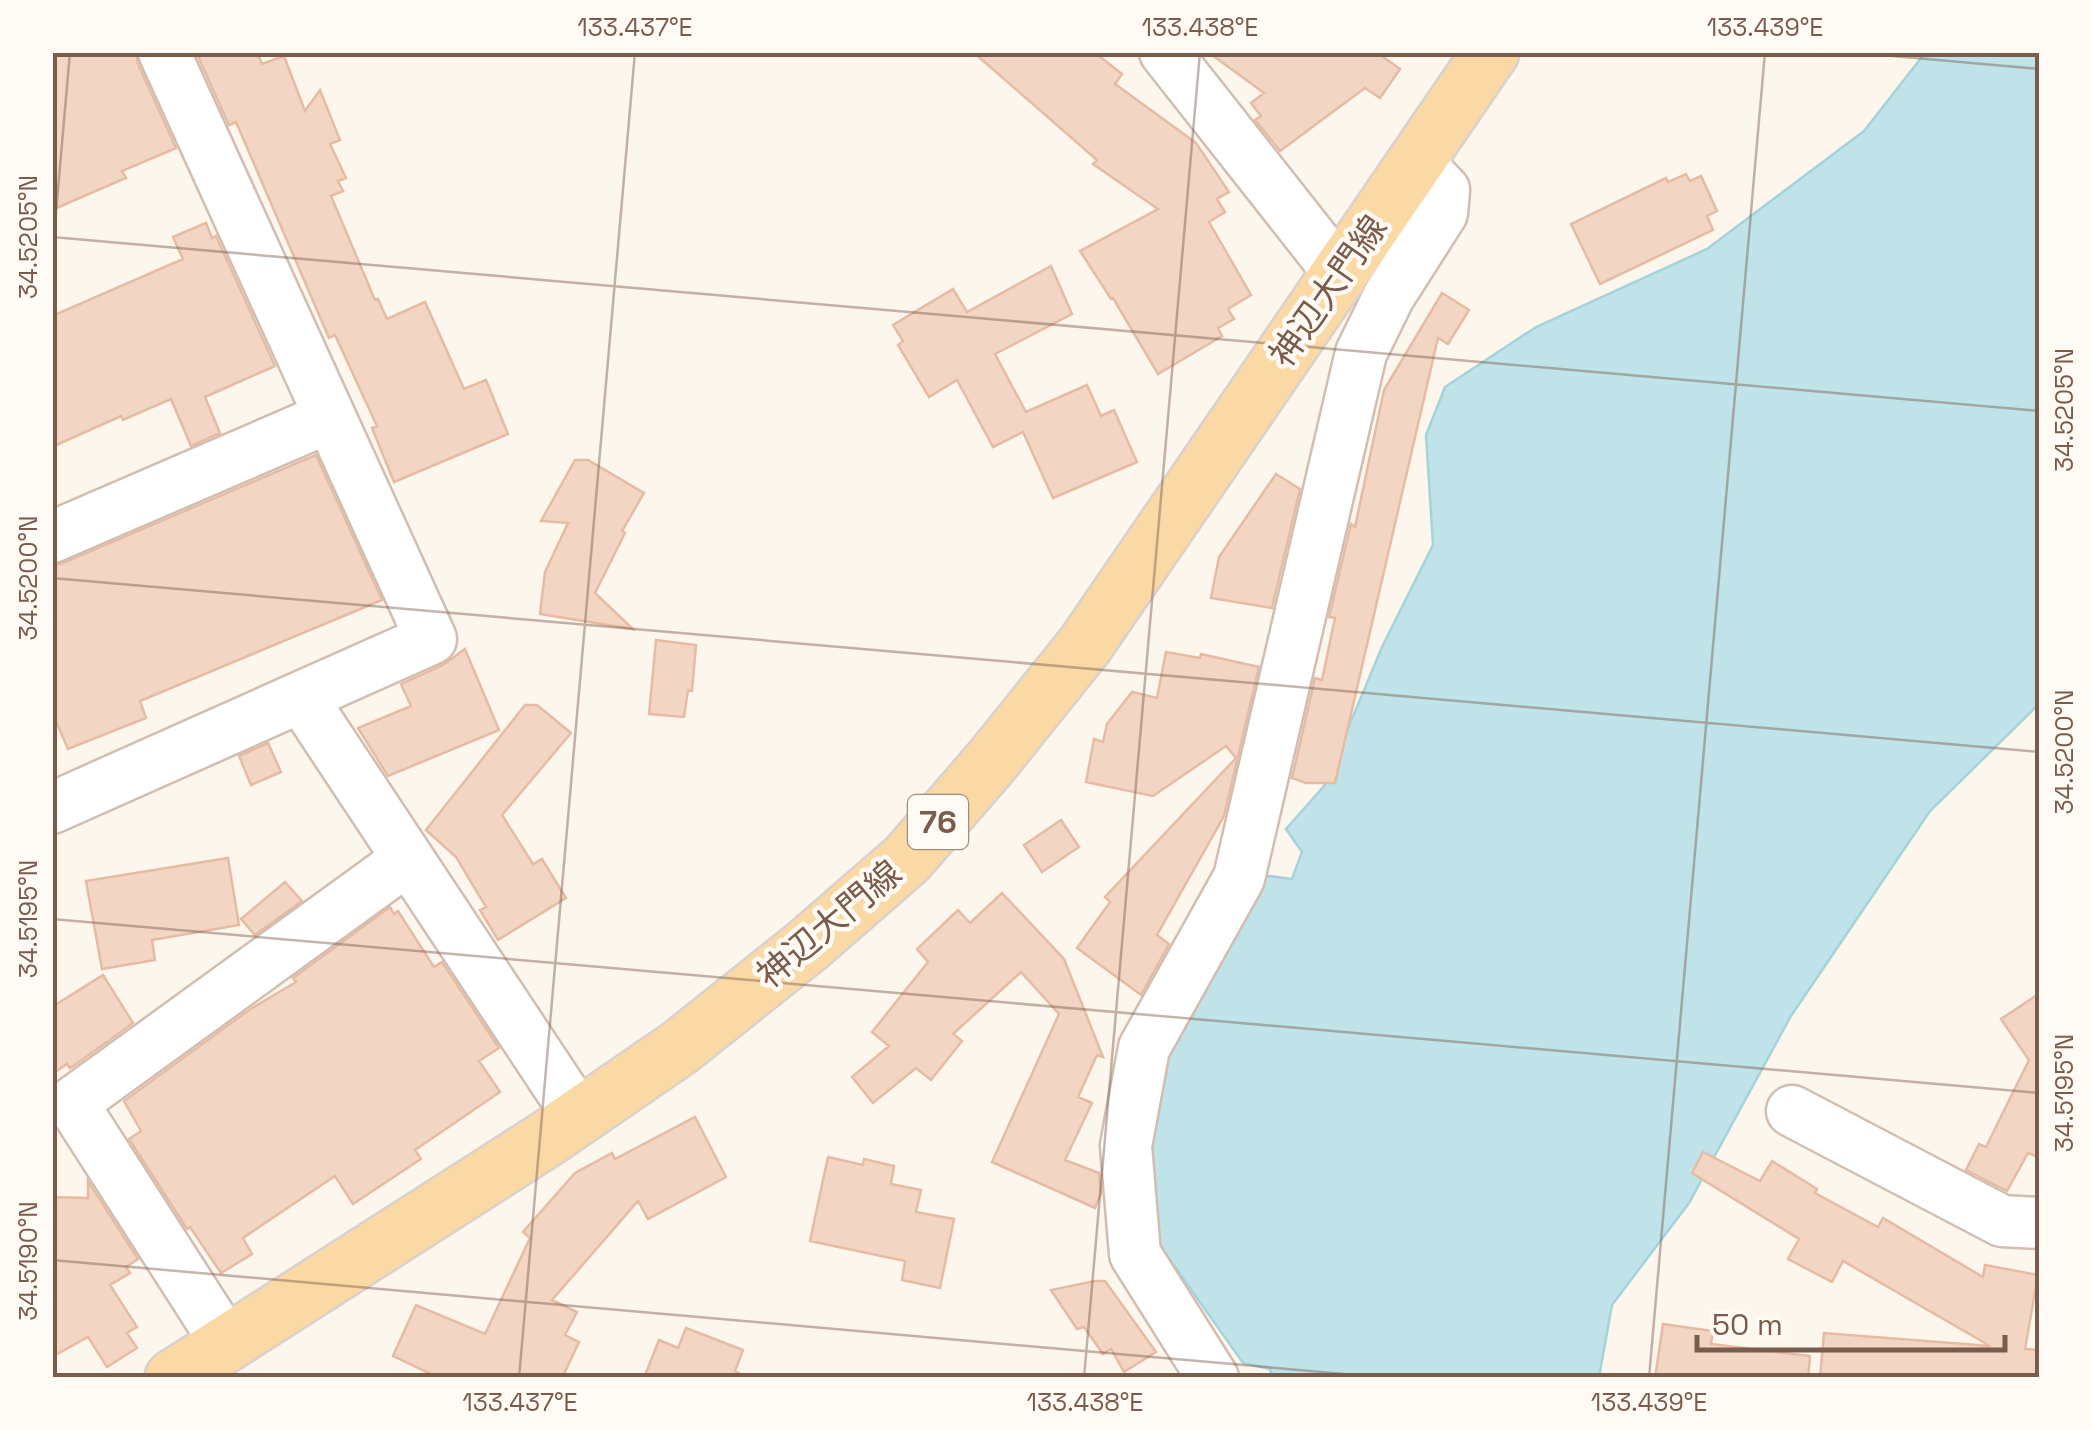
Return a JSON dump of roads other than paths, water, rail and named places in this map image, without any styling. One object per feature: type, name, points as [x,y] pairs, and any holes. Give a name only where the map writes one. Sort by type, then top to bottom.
[{"type":"main road","name":"神辺大門線","points":[[173,1378],[579,1117],[679,1048],[807,946],[906,859],[1085,645],[1491,52]]},
{"type":"street","points":[[52,808],[432,639],[164,52]]},
{"type":"street","points":[[1164,52],[1340,274]]},
{"type":"street","points":[[1197,1370],[1135,1254],[1126,1146],[1144,1048],[1239,878],[1361,353],[1389,296],[1442,213],[1444,190],[1417,162]]},
{"type":"street","points":[[52,537],[330,417]]},
{"type":"street","points":[[301,697],[579,1117]]},
{"type":"street","points":[[226,1343],[72,1103],[408,859]]},
{"type":"street","points":[[1792,1111],[2002,1221],[2040,1224]]},
{"type":"water","points":[[1925,53],[2039,53],[2039,704],[1930,811],[1791,1016],[1689,1203],[1612,1305],[1599,1377],[1272,1377],[1270,1369],[1243,1363],[1158,1243],[1145,1113],[1166,1052],[1260,880],[1269,876],[1292,879],[1302,852],[1286,829],[1324,786],[1382,647],[1433,545],[1426,435],[1445,387],[1536,327],[1707,249],[1864,131]]}]
